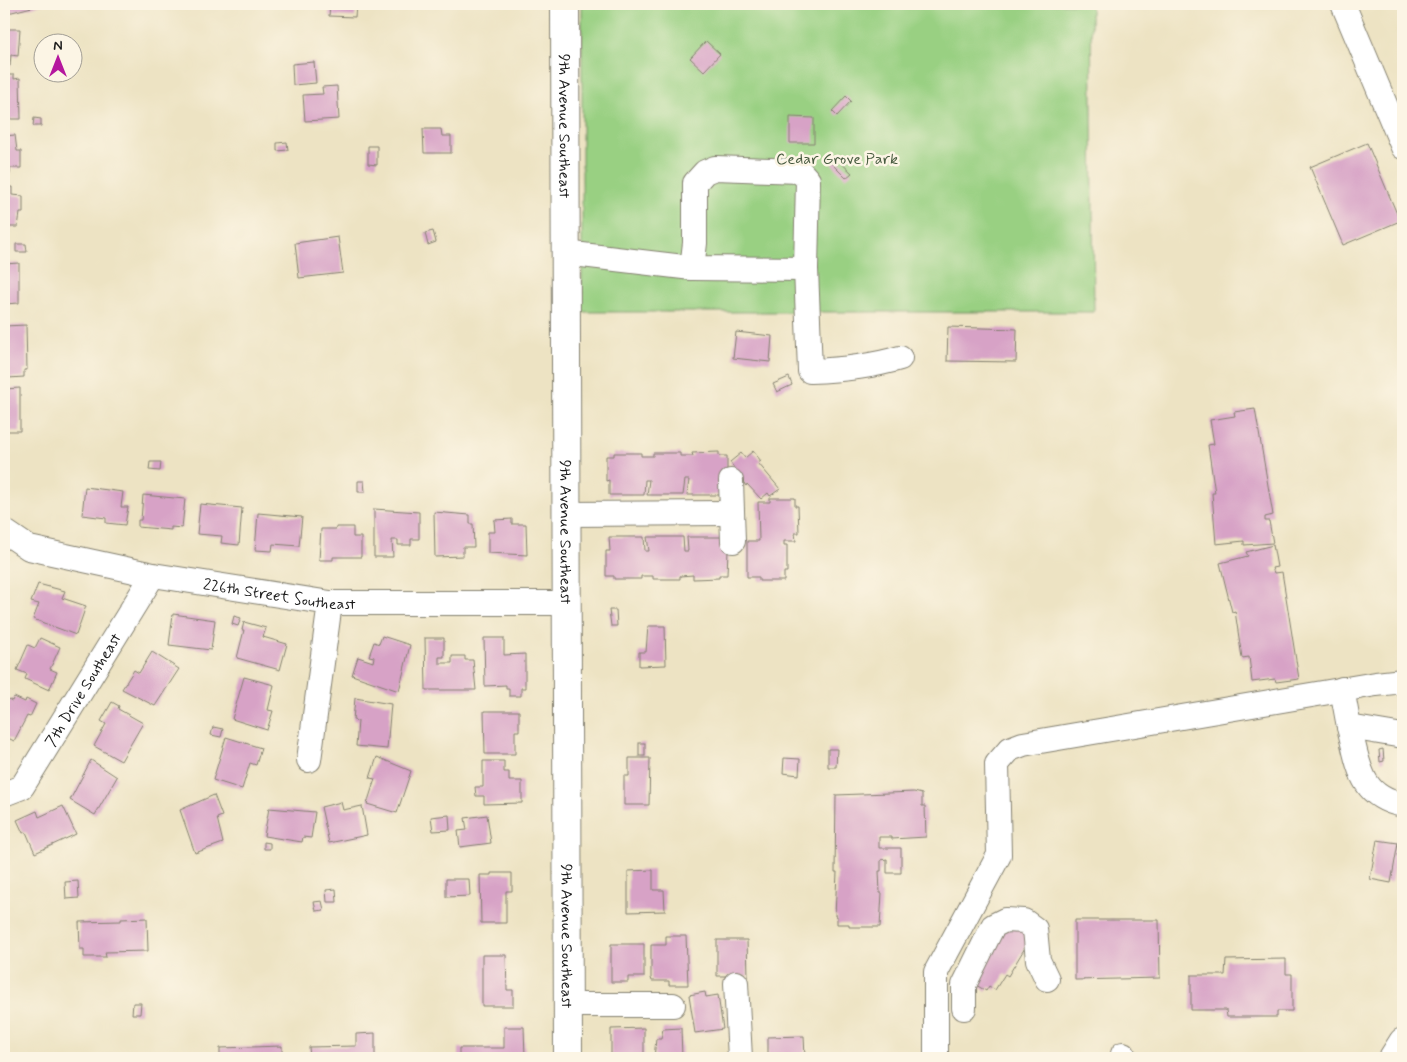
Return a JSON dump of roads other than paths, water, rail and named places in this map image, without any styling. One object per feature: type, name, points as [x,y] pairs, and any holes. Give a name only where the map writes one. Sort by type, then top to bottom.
[{"type":"main road","name":"9th Avenue Southeast","points":[[565,4],[565,603],[568,1058]]},
{"type":"main road","points":[[1393,1058],[1403,1042]]},
{"type":"street","points":[[1343,4],[1403,147]]},
{"type":"street","points":[[692,268],[695,243],[695,183],[705,172],[714,168],[800,171],[808,180],[806,269],[810,371],[866,367],[900,358]]},
{"type":"street","points":[[565,253],[692,268],[806,269]]},
{"type":"street","points":[[731,481],[732,542]]},
{"type":"street","points":[[565,514],[732,513]]},
{"type":"street","name":"226th Street Southeast","points":[[4,531],[29,548],[153,575],[330,603],[565,603]]},
{"type":"street","name":"7th Drive Southeast","points":[[4,794],[22,787],[153,575]]},
{"type":"street","points":[[309,760],[330,603]]},
{"type":"street","points":[[936,1058],[936,972],[999,855],[997,764],[1010,749],[1022,744],[1342,689],[1403,681]]},
{"type":"street","points":[[1342,689],[1349,727],[1362,776],[1370,789],[1388,802],[1403,805]]},
{"type":"street","points":[[1349,727],[1403,736]]},
{"type":"street","points":[[964,1008],[964,985],[993,926],[1005,920],[1024,921],[1035,928],[1038,960],[1047,979]]},
{"type":"street","points":[[736,983],[740,1058]]},
{"type":"street","points":[[568,1005],[673,1005]]},
{"type":"park label","name":"Cedar Grove Park","points":[[837,158]]}]
